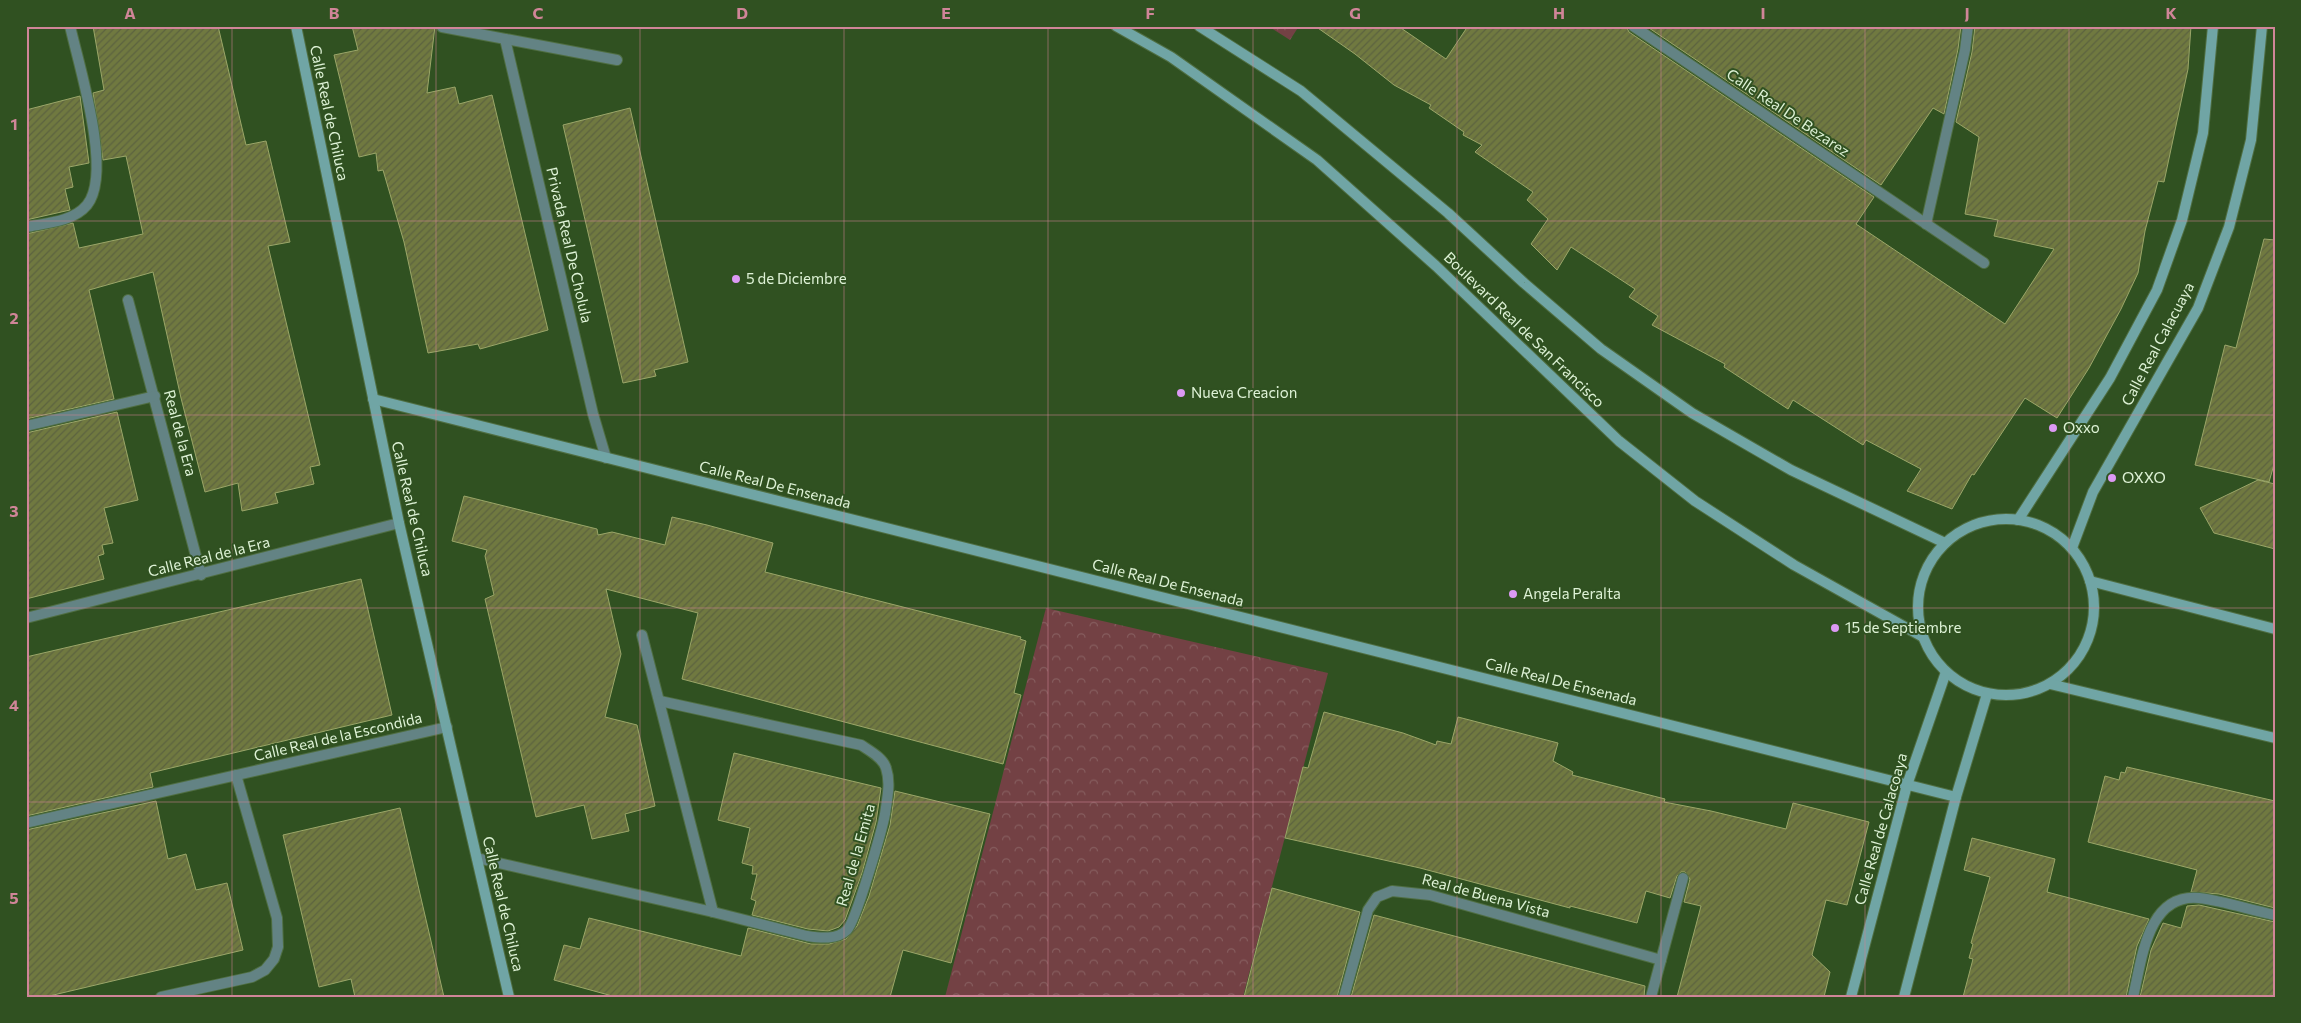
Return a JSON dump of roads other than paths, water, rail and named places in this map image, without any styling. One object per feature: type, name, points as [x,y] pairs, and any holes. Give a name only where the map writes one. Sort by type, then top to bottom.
[{"type":"street","points":[[26,226],[71,217],[87,205],[95,187],[98,163],[91,119],[70,26]]},
{"type":"street","name":"Calle Real de Chiluca","points":[[296,26],[399,523],[509,997]]},
{"type":"street","name":"Boulevard Real de San Francisco","points":[[1116,26],[1171,58],[1317,160],[1436,266],[1619,442],[1694,501],[1794,565],[1923,637]]},
{"type":"street","points":[[1199,26],[1301,91],[1448,213],[1524,283],[1602,349],[1692,413],[1791,470],[1945,543]]},
{"type":"street","name":"Calle Real De Bezarez","points":[[1633,26],[1984,263]]},
{"type":"street","points":[[1926,224],[1966,50],[1968,26]]},
{"type":"street","name":"Calle Real Calacuaya","points":[[2018,520],[2110,378],[2157,290],[2182,220],[2204,133],[2213,26]]},
{"type":"street","name":"Calle Real Calacuaya","points":[[2072,548],[2094,492],[2198,308],[2230,227],[2251,140],[2262,26]]},
{"type":"street","points":[[442,27],[617,60]]},
{"type":"street","name":"Privada Real De Cholula","points":[[505,39],[593,414],[606,458]]},
{"type":"street","name":"Real de la Era","points":[[128,300],[201,575]]},
{"type":"street","points":[[26,426],[155,396]]},
{"type":"street","name":"Calle Real De Ensenada","points":[[373,399],[1956,797]]},
{"type":"street","points":[[1991,520],[2018,520],[2047,529],[2072,548],[2090,581],[2095,610],[2089,639],[2073,665],[2050,684],[2020,694],[1987,694],[1966,685],[1946,672],[1933,656],[1923,637],[1918,612],[1920,587],[1929,563],[1945,543],[1966,528],[1991,520]]},
{"type":"street","name":"Calle Real de la Era","points":[[26,618],[201,575],[399,523]]},
{"type":"street","points":[[2090,581],[2275,629]]},
{"type":"street","points":[[642,635],[713,912]]},
{"type":"street","name":"Calle Real de Calacoaya","points":[[1851,997],[1907,785],[1946,672]]},
{"type":"street","points":[[2050,684],[2275,738]]},
{"type":"street","points":[[1904,997],[1956,797],[1987,694]]},
{"type":"street","name":"Real de la Emita","points":[[477,858],[822,938],[835,936],[847,930],[855,914],[884,816],[889,785],[886,767],[874,753],[862,745],[660,701]]},
{"type":"street","name":"Calle Real de la Escondida","points":[[26,823],[447,727]]},
{"type":"street","name":"Calle Real de la Escondida","points":[[161,997],[252,977],[265,970],[274,959],[278,947],[277,918],[236,775]]},
{"type":"street","points":[[1651,997],[1683,878]]},
{"type":"street","name":"Real de Buena Vista","points":[[1344,997],[1368,910],[1377,897],[1392,891],[1430,895],[1661,960]]},
{"type":"street","points":[[2133,997],[2148,934],[2155,920],[2171,903],[2198,898],[2275,915]]},
{"type":"place","name":"5 de Diciembre","points":[[736,279]]},
{"type":"place","name":"Nueva Creacion","points":[[1181,393]]},
{"type":"place","name":"Oxxo","points":[[2053,428]]},
{"type":"place","name":"OXXO","points":[[2112,478]]},
{"type":"place","name":"Angela Peralta","points":[[1513,594]]},
{"type":"place","name":"15 de Septiembre","points":[[1835,628]]}]
